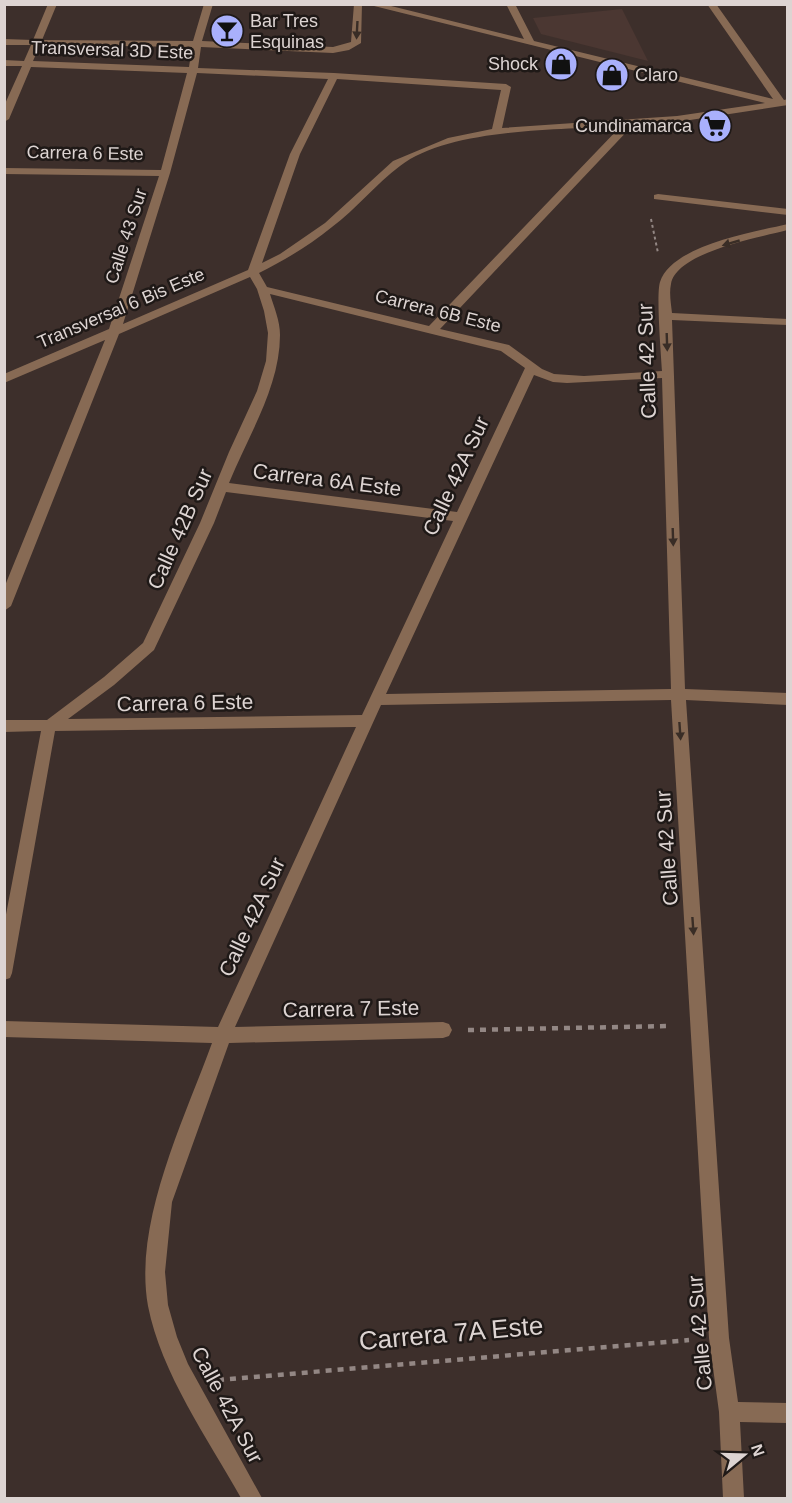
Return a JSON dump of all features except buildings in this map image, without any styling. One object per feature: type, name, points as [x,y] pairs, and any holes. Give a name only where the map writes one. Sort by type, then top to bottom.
[{"type":"street","points":[[4,119],[53,4]]},
{"type":"street","name":"Calle 43 Sur","points":[[4,606],[114,330],[165,173],[209,4]]},
{"type":"street","name":"Transversal 3D Este","points":[[4,42],[197,44],[333,50],[346,48],[356,43],[358,4]]},
{"type":"street","points":[[370,4],[704,87],[785,104]]},
{"type":"street","points":[[510,4],[530,42]]},
{"type":"street","points":[[711,4],[785,104]]},
{"type":"street","name":"Transversal 3D Este","points":[[4,63],[193,69],[506,87],[496,131]]},
{"type":"street","points":[[253,272],[295,154],[334,76]]},
{"type":"street","name":"Transversal 6 Bis Este","points":[[4,379],[253,272],[284,256],[329,225],[397,164],[432,147],[496,131],[712,115],[785,104]]},
{"type":"street","points":[[432,330],[630,122]]},
{"type":"street","name":"Carrera 6 Este","points":[[4,171],[165,173]]},
{"type":"street","points":[[658,197],[788,212]]},
{"type":"street","points":[[665,283],[669,274],[679,264],[696,255],[788,227]]},
{"type":"street","name":"Calle 42B Sur","points":[[49,726],[109,681],[149,646],[223,487],[235,452],[263,391],[272,361],[274,333],[263,289],[253,272]]},
{"type":"street","name":"Calle 42 Sur","points":[[665,283],[678,694],[720,1338],[729,1412],[734,1498]]},
{"type":"street","name":"Carrera 6B Este","points":[[263,289],[505,348],[519,355],[531,368],[554,379],[668,374]]},
{"type":"street","points":[[666,316],[788,322]]},
{"type":"street","name":"Calle 42A Sur","points":[[252,1498],[188,1382],[167,1338],[158,1305],[155,1272],[157,1238],[163,1202],[223,1035],[366,721],[531,368]]},
{"type":"street","name":"Carrera 6A Este","points":[[223,487],[461,517]]},
{"type":"street","points":[[376,700],[678,694],[788,699]]},
{"type":"street","name":"Carrera 6 Este","points":[[4,726],[366,721]]},
{"type":"street","points":[[4,973],[49,726]]},
{"type":"street","name":"Carrera 7 Este","points":[[4,1029],[223,1035],[443,1030]]},
{"type":"street","points":[[729,1412],[788,1413]]},
{"type":"path","name":"Calle 42 Sur","points":[[658,197],[649,211],[665,283]]},
{"type":"path","name":"Carrera 7 Este","points":[[443,1030],[699,1025]]},
{"type":"path","name":"Carrera 7A Este","points":[[188,1382],[720,1338]]},
{"type":"shaded area","points":[[622,9],[648,61],[541,34],[533,18]]},
{"type":"place","name":"Bar Tres Esquinas","points":[[227,31]]},
{"type":"place","name":"Shock","points":[[561,64]]},
{"type":"place","name":"Claro","points":[[612,75]]},
{"type":"place","name":"Cundinamarca","points":[[715,126]]}]
